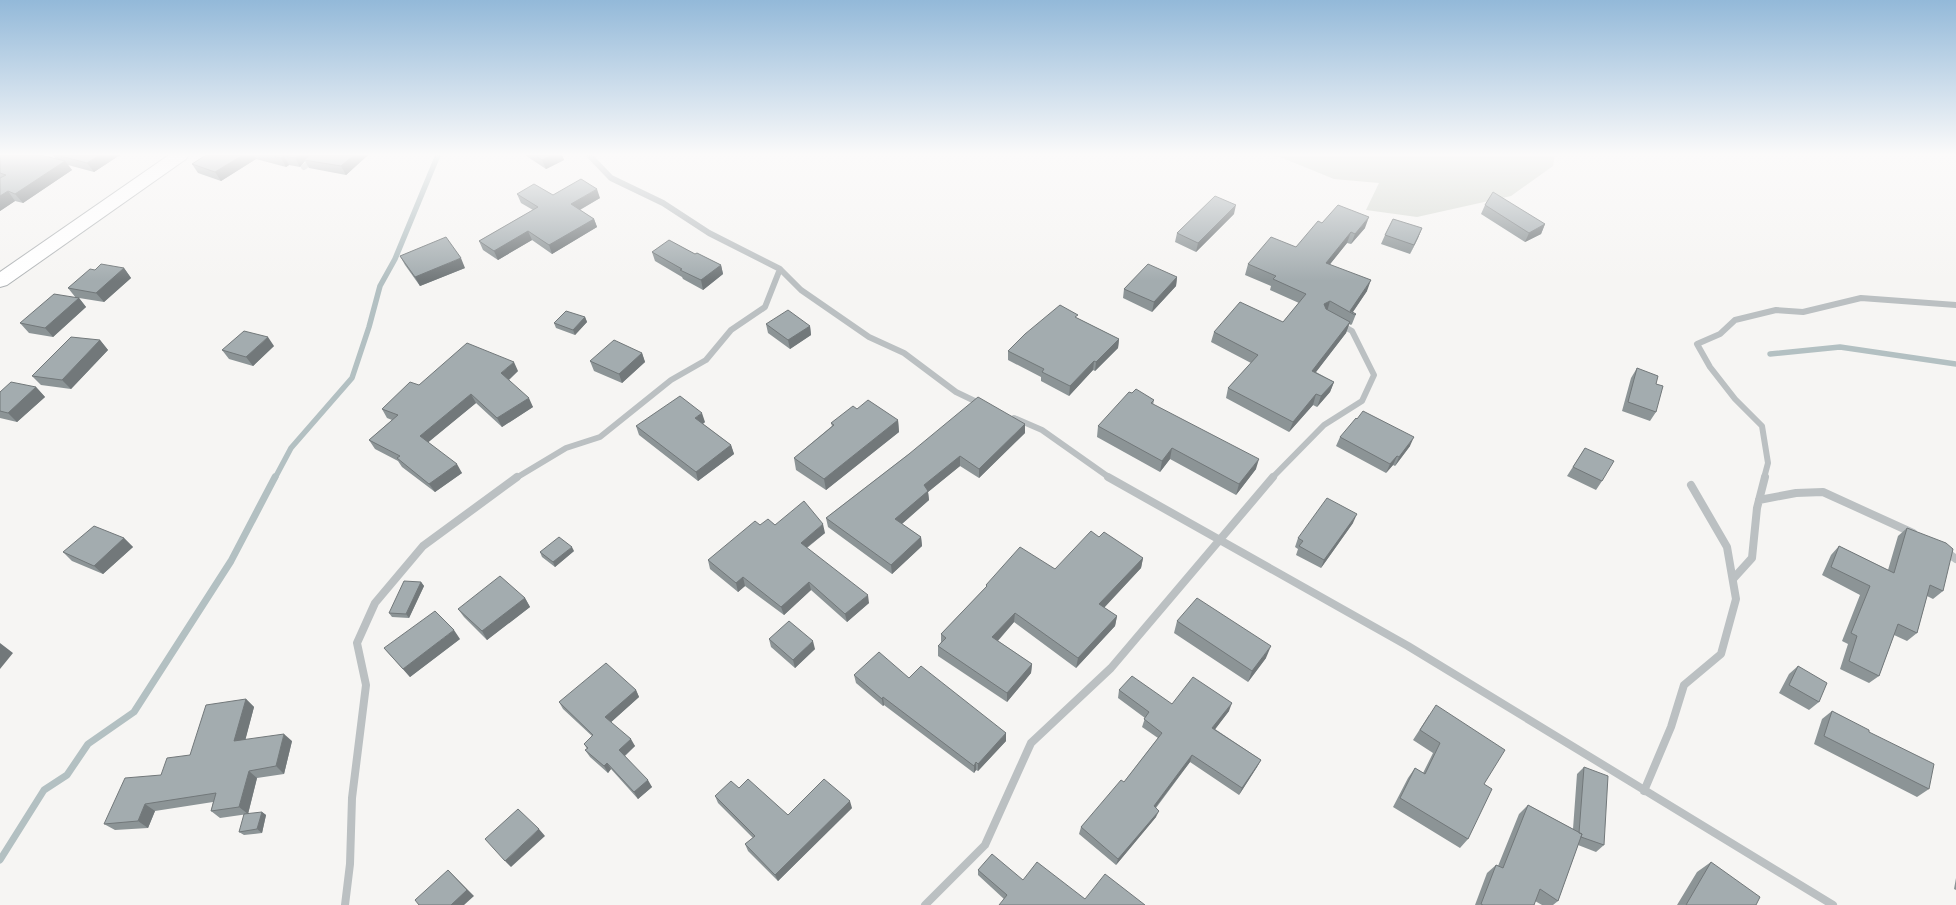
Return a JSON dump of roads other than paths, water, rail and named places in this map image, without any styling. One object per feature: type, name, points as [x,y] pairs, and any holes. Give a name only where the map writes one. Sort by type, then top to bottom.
[{"type":"highway","points":[[0,281],[120,197]]},
{"type":"street","points":[[651,197],[663,203],[709,233],[780,269],[801,290],[869,337],[904,353],[956,392],[988,407]]},
{"type":"street","points":[[345,905],[350,864],[352,798],[366,685],[357,643],[375,603],[423,546],[506,484],[566,448],[600,437],[672,380],[706,360],[730,330],[765,307],[780,269]]},
{"type":"street","points":[[1733,579],[1752,558],[1759,500],[1768,463],[1762,426],[1735,399],[1710,367],[1697,344],[1720,334],[1735,320],[1776,310],[1803,312],[1861,298],[1956,305]]},
{"type":"street","points":[[925,905],[985,845],[1031,743],[1111,668],[1219,538],[1288,460],[1324,425],[1362,401],[1374,376],[1352,331],[1332,320]]},
{"type":"street","points":[[1008,416],[1042,430],[1099,472],[1219,538],[1408,646],[1833,905]]},
{"type":"street","points":[[1644,791],[1671,727],[1684,685],[1721,654],[1736,599],[1727,547],[1691,486]]},
{"type":"street","points":[[1759,500],[1796,493],[1823,492],[1920,536]]},
{"type":"street","points":[[1939,547],[1956,559]]},
{"type":"waterway","points":[[275,478],[291,448],[352,378],[369,327],[380,286],[395,259],[421,197]]},
{"type":"waterway","points":[[1770,354],[1840,347],[1956,364]]},
{"type":"waterway","points":[[0,860],[44,790],[67,775],[88,744],[134,712],[231,561],[275,477]]}]
